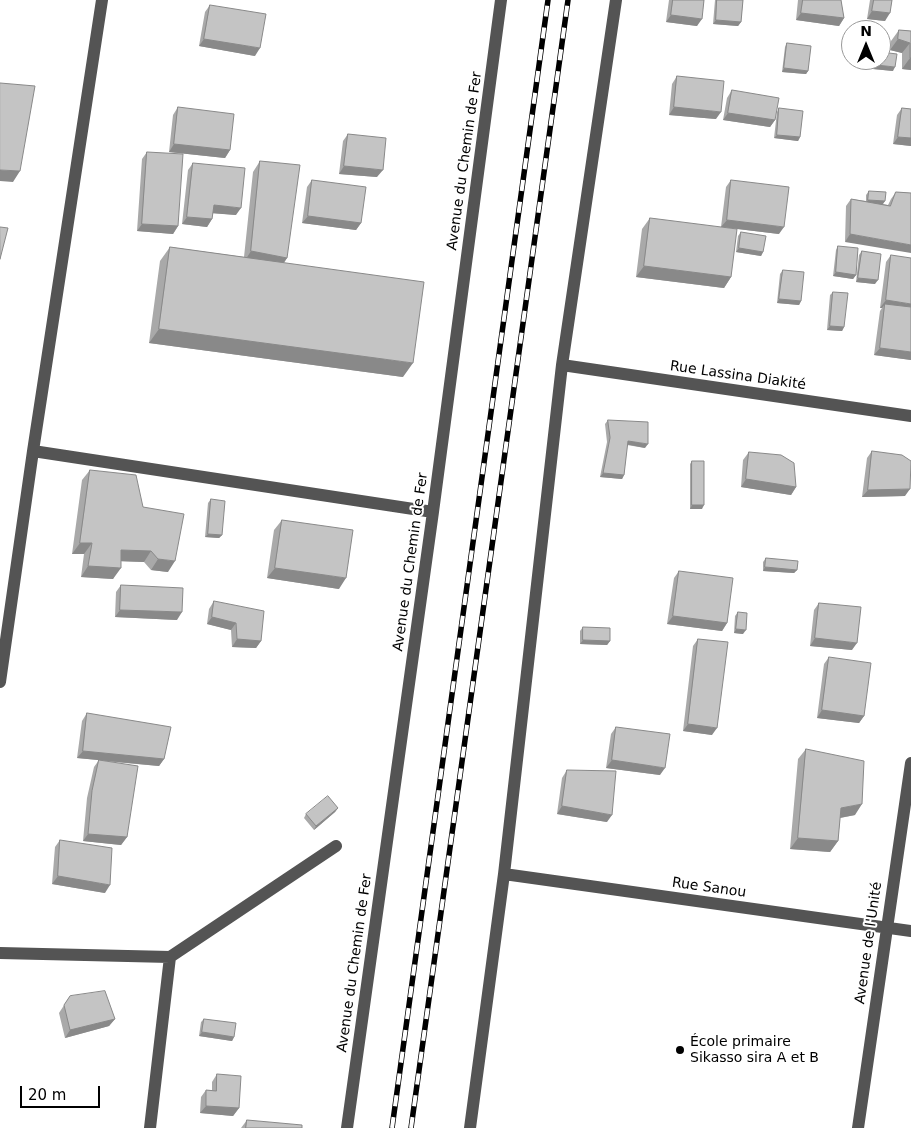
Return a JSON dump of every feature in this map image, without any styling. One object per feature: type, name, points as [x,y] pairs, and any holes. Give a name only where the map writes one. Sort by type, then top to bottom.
[{"type":"street","points":[[0,682],[33,451],[102,0]]},
{"type":"street","name":"Avenue du Chemin de Fer","points":[[347,1128],[433,512],[501,0]]},
{"type":"street","points":[[470,1128],[504,874],[562,365],[616,0]]},
{"type":"street","name":"Rue Lassina Diakité","points":[[562,365],[911,416]]},
{"type":"street","points":[[33,451],[433,512]]},
{"type":"street","name":"Avenue de l'Unité","points":[[858,1128],[911,763]]},
{"type":"street","points":[[0,953],[170,957],[336,846]]},
{"type":"street","name":"Rue Sanou","points":[[504,874],[911,932]]},
{"type":"street","points":[[150,1128],[170,957]]},
{"type":"building","points":[[673,0],[704,0],[702,19],[671,15]]},
{"type":"building","points":[[717,0],[743,0],[741,22],[716,20]]},
{"type":"building","points":[[803,0],[841,0],[844,18],[801,13]]},
{"type":"building","points":[[874,0],[892,0],[890,13],[872,11]]},
{"type":"building","points":[[210,5],[266,14],[260,48],[204,39]]},
{"type":"building","points":[[899,30],[911,31],[911,58],[910,43],[898,39]]},
{"type":"building","points":[[787,43],[811,46],[808,71],[784,68]]},
{"type":"building","points":[[891,53],[897,54],[895,67],[891,67]]},
{"type":"building","points":[[677,76],[724,81],[721,112],[674,107]]},
{"type":"building","points":[[0,83],[35,86],[20,171],[0,170]]},
{"type":"building","points":[[732,90],[779,98],[775,120],[728,113]]},
{"type":"building","points":[[178,107],[234,114],[230,150],[174,144]]},
{"type":"building","points":[[779,108],[803,111],[800,137],[777,135]]},
{"type":"building","points":[[902,108],[911,109],[911,138],[898,137]]},
{"type":"building","points":[[348,134],[386,138],[383,170],[344,166]]},
{"type":"building","points":[[147,152],[183,154],[178,226],[142,224]]},
{"type":"building","points":[[260,161],[300,165],[287,258],[251,251]]},
{"type":"building","points":[[193,163],[245,168],[241,208],[214,205],[212,219],[187,217]]},
{"type":"building","points":[[312,180],[366,187],[361,223],[308,216]]},
{"type":"building","points":[[731,180],[789,187],[784,227],[727,220]]},
{"type":"building","points":[[869,191],[886,192],[885,201],[868,200]]},
{"type":"building","points":[[896,192],[911,193],[911,245],[850,234],[851,199],[890,206]]},
{"type":"building","points":[[650,218],[737,229],[731,277],[644,266]]},
{"type":"building","points":[[0,227],[8,228],[0,259]]},
{"type":"building","points":[[741,232],[766,236],[763,252],[739,248]]},
{"type":"building","points":[[838,246],[858,248],[856,275],[836,272]]},
{"type":"building","points":[[170,247],[424,282],[413,363],[159,329]]},
{"type":"building","points":[[862,251],[881,254],[878,280],[858,278]]},
{"type":"building","points":[[891,255],[911,258],[911,304],[886,300]]},
{"type":"building","points":[[783,270],[804,272],[801,301],[779,299]]},
{"type":"building","points":[[833,292],[848,293],[844,327],[830,326]]},
{"type":"building","points":[[885,304],[911,307],[911,352],[880,348]]},
{"type":"building","points":[[608,420],[648,422],[648,444],[628,441],[624,475],[603,473],[610,438]]},
{"type":"building","points":[[872,451],[902,455],[911,461],[910,489],[868,490]]},
{"type":"building","points":[[749,452],[781,455],[794,463],[796,487],[746,479]]},
{"type":"building","points":[[692,461],[704,461],[704,505],[692,505]]},
{"type":"building","points":[[90,470],[136,475],[143,507],[184,514],[175,561],[158,559],[151,551],[121,550],[121,568],[88,566],[92,543],[80,543]]},
{"type":"building","points":[[211,499],[225,501],[222,535],[208,534]]},
{"type":"building","points":[[282,520],[353,530],[346,578],[275,568]]},
{"type":"building","points":[[766,558],[798,561],[797,570],[765,567]]},
{"type":"building","points":[[679,571],[733,578],[727,623],[673,616]]},
{"type":"building","points":[[121,585],[183,588],[182,612],[120,610]]},
{"type":"building","points":[[214,601],[264,611],[261,641],[237,639],[236,623],[212,617]]},
{"type":"building","points":[[819,603],[861,607],[857,643],[815,638]]},
{"type":"building","points":[[738,612],[747,613],[746,630],[736,629]]},
{"type":"building","points":[[583,627],[610,628],[610,641],[583,640]]},
{"type":"building","points":[[698,639],[728,642],[717,728],[688,724]]},
{"type":"building","points":[[829,657],[871,663],[864,716],[822,710]]},
{"type":"building","points":[[87,713],[171,727],[164,759],[83,751]]},
{"type":"building","points":[[616,727],[670,734],[665,768],[612,760]]},
{"type":"building","points":[[806,749],[864,761],[862,804],[841,808],[838,841],[798,838]]},
{"type":"building","points":[[99,760],[138,766],[127,837],[88,834],[92,791]]},
{"type":"building","points":[[567,770],[616,771],[612,815],[562,806]]},
{"type":"building","points":[[328,796],[338,808],[316,826],[306,814]]},
{"type":"building","points":[[60,840],[112,848],[110,885],[58,876]]},
{"type":"building","points":[[105,991],[115,1019],[70,1030],[64,1005],[70,996]]},
{"type":"building","points":[[204,1019],[236,1023],[234,1037],[202,1032]]},
{"type":"building","points":[[217,1074],[241,1076],[239,1108],[206,1106],[206,1090],[216,1091]]},
{"type":"building","points":[[247,1120],[302,1125],[302,1128],[246,1128]]},
{"type":"railway","points":[[392,1128],[548,0]]},
{"type":"railway","points":[[411,1128],[568,0]]},
{"type":"place","name":"École primaire Sikasso sira A et B","points":[[680,1050]]}]
